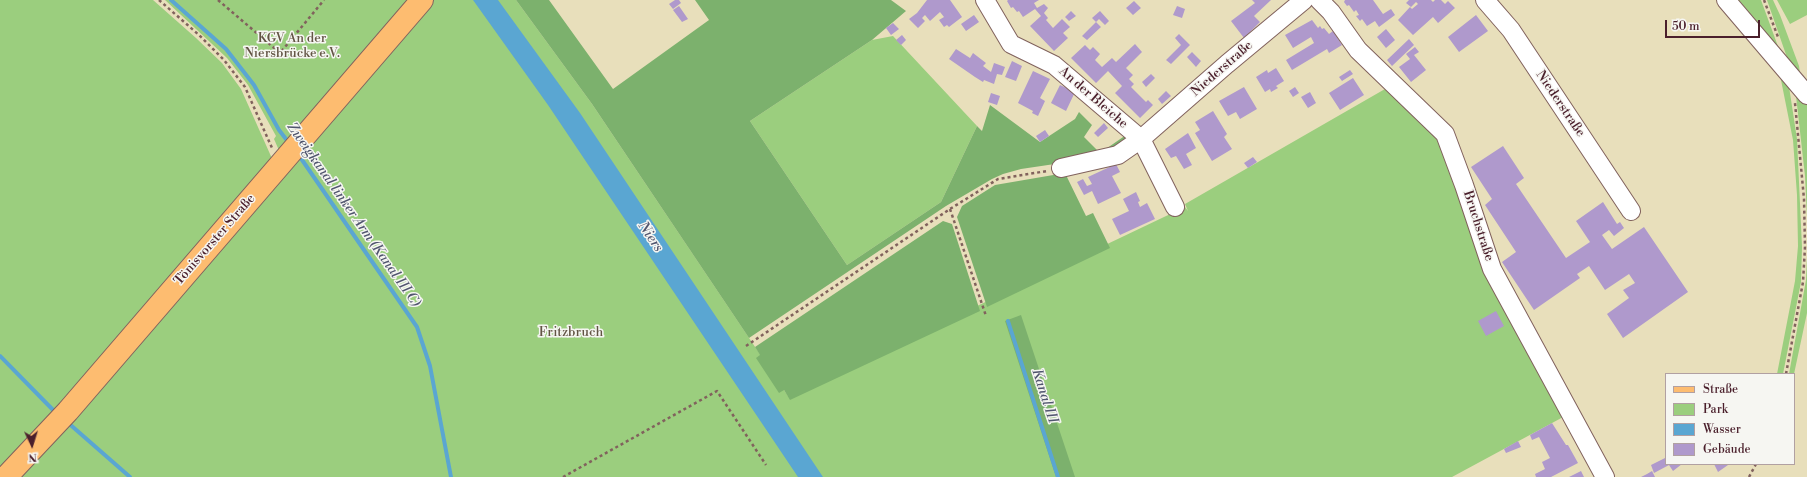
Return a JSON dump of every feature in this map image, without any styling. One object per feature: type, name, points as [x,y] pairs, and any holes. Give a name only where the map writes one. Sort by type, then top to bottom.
[{"type":"main road","name":"Tönisvorster Straße","points":[[6,477],[62,418],[422,0]]},
{"type":"street","name":"An der Bleiche","points":[[985,0],[1011,44],[1054,64],[1141,140],[1118,155],[1061,168]]},
{"type":"street","name":"Niederstraße","points":[[1141,140],[1227,64],[1304,0]]},
{"type":"street","name":"Bruchstraße","points":[[1318,0],[1331,12],[1358,50],[1445,134],[1492,269],[1605,477]]},
{"type":"street","name":"Niederstraße","points":[[1485,0],[1511,30],[1631,211]]},
{"type":"street","points":[[1726,0],[1807,95]]},
{"type":"street","points":[[1141,140],[1175,207]]},
{"type":"path","points":[[159,0],[199,35],[245,87],[274,152],[281,163]]},
{"type":"path","points":[[218,0],[280,52],[324,0]]},
{"type":"path","points":[[1786,373],[1803,282],[1805,247],[1799,138],[1791,77]]},
{"type":"path","points":[[746,346],[950,209],[998,180],[1061,168]]},
{"type":"path","points":[[950,209],[986,316]]},
{"type":"path","points":[[564,477],[717,391],[766,465]]},
{"type":"path","points":[[1749,477],[1755,465]]},
{"type":"green space","points":[[0,0],[153,0],[222,63],[241,89],[274,163],[0,472]]},
{"type":"green space","points":[[165,0],[516,0],[592,104],[788,396],[1185,207],[1188,211],[1185,204],[1385,89],[1441,139],[1565,416],[1452,477],[16,477],[281,155],[274,139],[276,136],[248,85],[227,58]]},
{"type":"green space","points":[[516,0],[549,0],[613,89],[709,20],[695,0],[891,0],[906,11],[872,40],[750,121],[847,265],[941,202],[977,126],[982,131],[990,105],[1040,142],[1075,119],[1079,112],[1092,125],[1084,137],[1100,153],[1126,135],[1129,141],[1102,157],[1021,169],[992,179],[946,206],[749,338],[592,104]]},
{"type":"green space","points":[[1731,0],[1761,0],[1783,60]]},
{"type":"green space","points":[[1767,0],[1773,0],[1780,15],[1799,66],[1801,81],[1791,69]]},
{"type":"green space","points":[[1777,0],[1807,0],[1807,15],[1790,24]]},
{"type":"green space","points":[[893,36],[977,126],[941,202],[847,265],[750,121],[872,40]]},
{"type":"green space","points":[[1779,70],[1788,80],[1797,139],[1802,247],[1801,282],[1783,373],[1777,373],[1795,281],[1798,246],[1797,195],[1793,140]]},
{"type":"green space","points":[[1795,87],[1807,100],[1807,217],[1805,176]]},
{"type":"green space","points":[[1065,173],[1086,216],[1093,213],[1110,248],[987,307],[957,217],[962,206],[995,185]]},
{"type":"green space","points":[[943,221],[952,224],[980,311],[790,400],[784,390],[779,393],[756,358],[760,355],[755,347]]},
{"type":"green space","points":[[1807,256],[1807,313],[1794,373],[1789,373],[1806,280]]},
{"type":"green space","points":[[1021,315],[1075,477],[1056,477],[1005,321]]},
{"type":"water","name":"Niers","points":[[473,0],[498,0],[580,113],[823,477],[798,477],[548,105]]},
{"type":"building","points":[[675,0],[679,0],[681,3],[673,9],[669,4]]},
{"type":"building","points":[[927,0],[950,0],[962,17],[949,27],[947,25],[944,27],[939,20],[944,17],[940,12],[930,21],[925,15],[922,18],[925,21],[918,28],[909,19],[917,13]]},
{"type":"building","points":[[1039,0],[1034,3],[1037,8],[1044,4],[1048,8],[1044,13],[1048,18],[1046,20],[1053,28],[1062,19],[1070,27],[1063,33],[1068,38],[1054,51],[1030,26],[1041,16],[1035,9],[1023,17],[1019,11],[1017,12],[1013,7],[1011,8],[1007,1]]},
{"type":"building","points":[[1252,0],[1271,0],[1254,16],[1260,22],[1244,38],[1231,21],[1255,3]]},
{"type":"building","points":[[1345,0],[1373,0],[1383,14],[1391,9],[1395,15],[1379,27],[1375,21],[1367,26],[1362,19],[1360,21],[1356,16],[1359,15],[1356,10],[1354,12],[1349,5],[1347,6],[1344,2]]},
{"type":"building","points":[[1409,0],[1431,0],[1433,2],[1435,0],[1441,0],[1445,4],[1448,1],[1455,8],[1438,23],[1433,17],[1413,35],[1398,20],[1410,7],[1412,9],[1418,4],[1416,2],[1411,7],[1406,3]]},
{"type":"building","points":[[1134,1],[1141,8],[1133,15],[1126,8]]},
{"type":"building","points":[[679,6],[688,19],[682,22],[673,10]]},
{"type":"building","points":[[1177,6],[1185,9],[1182,18],[1173,15]]},
{"type":"building","points":[[1071,11],[1076,16],[1069,21],[1065,17]]},
{"type":"building","points":[[1100,11],[1109,21],[1105,25],[1099,19],[1096,22],[1092,18]]},
{"type":"building","points":[[974,15],[979,22],[966,31],[961,24]]},
{"type":"building","points":[[1476,15],[1488,31],[1459,52],[1448,37]]},
{"type":"building","points":[[1312,20],[1318,28],[1320,26],[1322,29],[1324,28],[1329,34],[1333,31],[1342,45],[1329,53],[1327,49],[1292,70],[1286,60],[1314,43],[1311,37],[1293,48],[1285,35]]},
{"type":"building","points":[[1096,22],[1101,27],[1087,40],[1082,36]]},
{"type":"building","points":[[893,23],[899,29],[891,35],[886,28]]},
{"type":"building","points":[[1386,29],[1395,40],[1386,48],[1377,37]]},
{"type":"building","points":[[1179,34],[1190,45],[1171,64],[1166,60],[1181,45],[1175,38]]},
{"type":"building","points":[[902,35],[906,40],[901,45],[896,40]]},
{"type":"building","points":[[1409,39],[1414,45],[1392,66],[1387,60]]},
{"type":"building","points":[[1135,44],[1142,52],[1126,68],[1133,75],[1129,79],[1134,84],[1131,87],[1146,102],[1148,100],[1153,105],[1140,118],[1115,93],[1122,86],[1108,71],[1096,83],[1071,58],[1085,45],[1090,50],[1093,47],[1100,54],[1095,60],[1102,67],[1112,58],[1116,62]]},
{"type":"building","points":[[1415,47],[1419,52],[1414,55],[1426,70],[1411,82],[1399,67],[1410,59],[1406,54]]},
{"type":"building","points":[[956,49],[970,58],[973,53],[986,63],[983,66],[991,72],[994,63],[1005,67],[1002,75],[997,74],[994,84],[984,80],[983,82],[949,59]]},
{"type":"building","points":[[1192,52],[1201,61],[1196,67],[1187,57]]},
{"type":"building","points":[[1012,61],[1022,66],[1016,81],[1005,77]]},
{"type":"building","points":[[1276,68],[1284,81],[1276,86],[1278,88],[1271,92],[1270,89],[1265,92],[1256,77],[1267,70],[1268,73]]},
{"type":"building","points":[[1350,70],[1353,74],[1342,81],[1339,77]]},
{"type":"building","points":[[1033,71],[1050,79],[1040,98],[1045,101],[1038,116],[1032,113],[1033,111],[1018,103]]},
{"type":"building","points":[[1151,74],[1155,78],[1146,87],[1142,82]]},
{"type":"building","points":[[1353,78],[1364,95],[1340,110],[1329,93]]},
{"type":"building","points":[[1060,85],[1075,92],[1066,111],[1051,103]]},
{"type":"building","points":[[1244,87],[1257,109],[1240,119],[1236,112],[1228,116],[1219,101]]},
{"type":"building","points":[[1295,87],[1299,93],[1293,97],[1289,91]]},
{"type":"building","points":[[1166,91],[1171,96],[1162,104],[1158,99]]},
{"type":"building","points":[[1310,92],[1316,103],[1308,108],[1301,97]]},
{"type":"building","points":[[991,93],[1000,96],[997,105],[988,102]]},
{"type":"building","points":[[1213,111],[1227,134],[1224,137],[1232,149],[1212,161],[1195,133],[1200,130],[1195,122]]},
{"type":"building","points":[[1104,123],[1108,128],[1098,137],[1094,133]]},
{"type":"building","points":[[1045,130],[1049,136],[1040,142],[1036,136]]},
{"type":"building","points":[[1188,133],[1196,148],[1186,154],[1192,165],[1184,169],[1176,156],[1171,158],[1165,149]]},
{"type":"building","points":[[1503,146],[1524,178],[1516,184],[1566,258],[1590,242],[1576,221],[1603,202],[1617,224],[1620,222],[1624,228],[1614,236],[1609,230],[1602,235],[1612,249],[1644,227],[1688,292],[1623,338],[1607,314],[1629,298],[1623,290],[1635,283],[1629,274],[1605,290],[1589,266],[1577,274],[1580,278],[1534,310],[1502,262],[1516,252],[1485,205],[1492,199],[1471,167]]},
{"type":"building","points":[[1253,157],[1257,162],[1248,168],[1244,163]]},
{"type":"building","points":[[1116,164],[1120,172],[1112,176],[1121,193],[1098,204],[1092,191],[1084,195],[1077,182],[1083,179],[1087,186],[1092,184],[1088,177]]},
{"type":"building","points":[[1136,192],[1140,201],[1138,202],[1140,207],[1147,203],[1155,219],[1120,235],[1112,219],[1129,211],[1123,199]]},
{"type":"building","points":[[1496,311],[1504,326],[1486,336],[1478,321]]},
{"type":"building","points":[[1552,423],[1566,445],[1568,445],[1578,463],[1551,477],[1536,477],[1535,474],[1545,469],[1542,462],[1550,458],[1539,437],[1532,440],[1530,435]]},
{"type":"building","points":[[1518,441],[1521,447],[1506,453],[1504,449]]},
{"type":"building","points":[[1665,458],[1665,465],[1669,465],[1654,473],[1651,465]]},
{"type":"building","points":[[1669,465],[1681,465],[1673,471]]},
{"type":"building","points":[[1714,465],[1728,465],[1718,472]]},
{"type":"building","points":[[1581,471],[1584,477],[1569,477]]},
{"type":"building","points":[[1652,471],[1655,477],[1641,477],[1647,474]]},
{"type":"waterway","name":"Zweigkanal linker Arm (Kanal III C)","points":[[171,0],[226,49],[254,85],[279,130],[289,143]]},
{"type":"waterway","name":"Zweigkanal linker Arm (Kanal III C)","points":[[298,154],[417,327],[430,366],[451,477]]},
{"type":"waterway","name":"Kanal III","points":[[1008,321],[1058,477]]},
{"type":"waterway","points":[[0,356],[56,413]]},
{"type":"waterway","points":[[66,421],[130,477]]},
{"type":"park label","name":"KGV An der Niersbrücke e.V.","points":[[292,46]]},
{"type":"park label","name":"Fritzbruch","points":[[571,333]]}]
